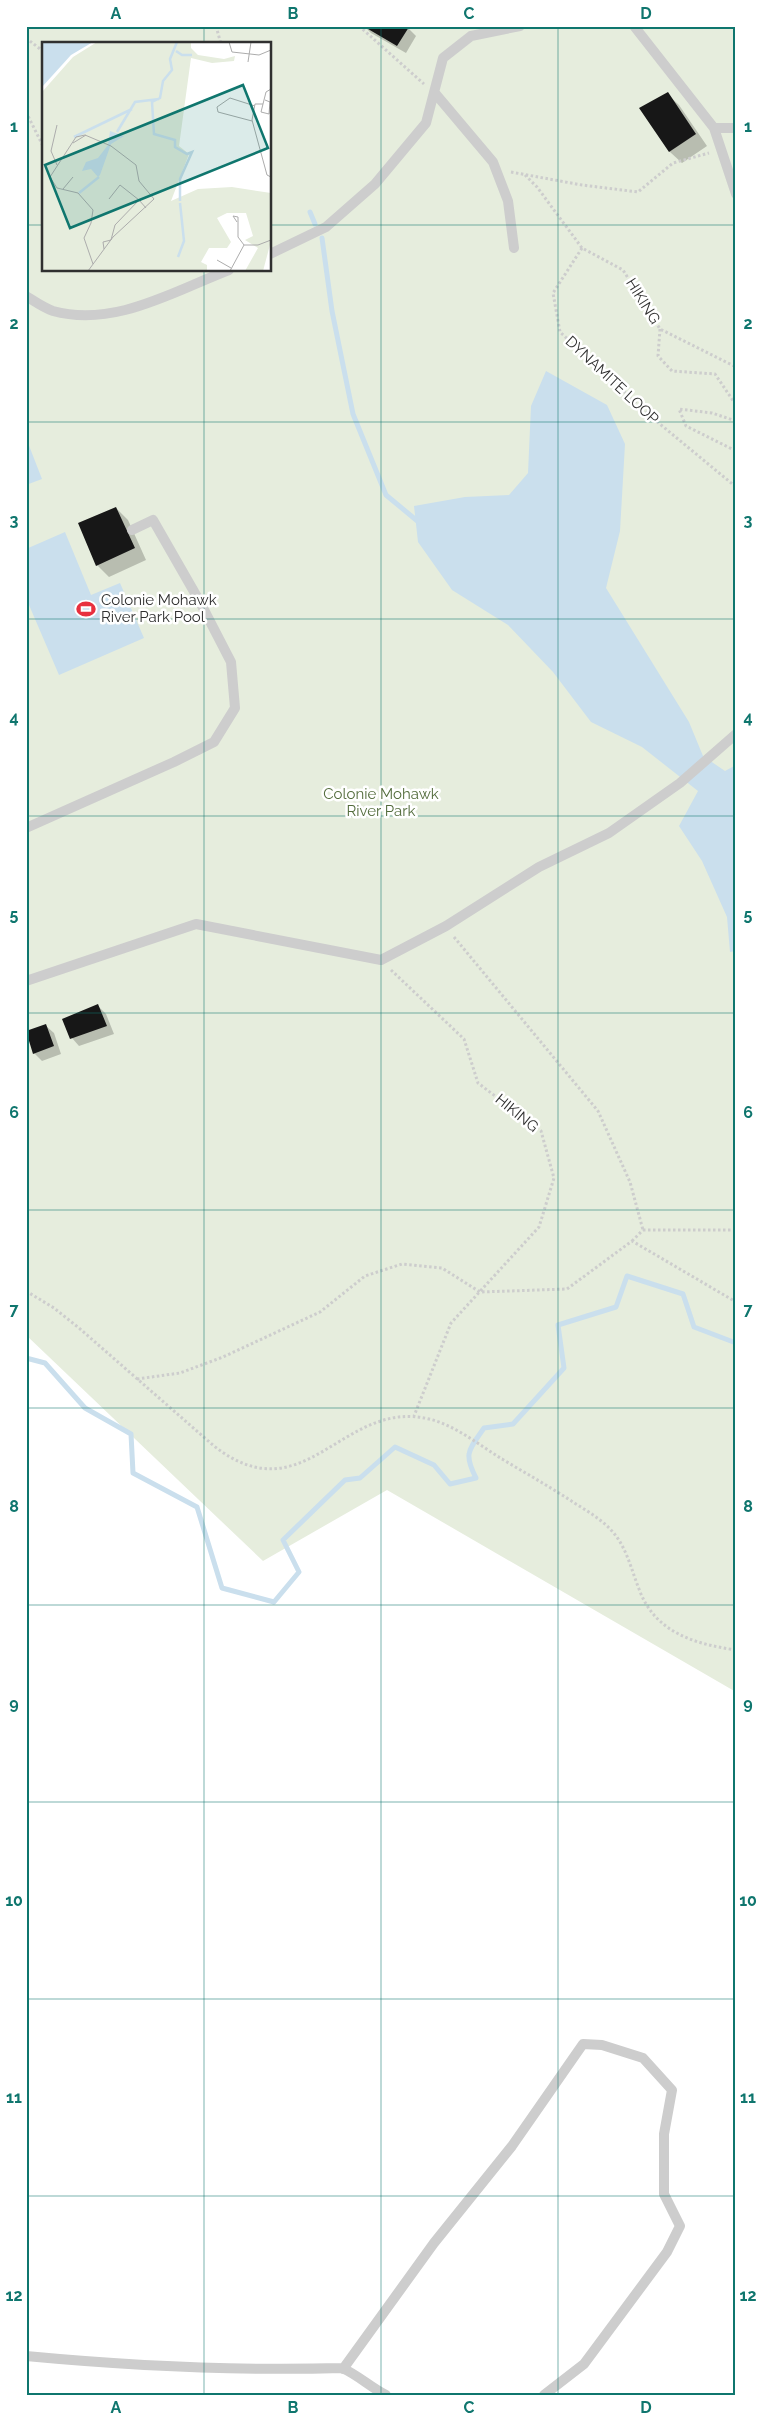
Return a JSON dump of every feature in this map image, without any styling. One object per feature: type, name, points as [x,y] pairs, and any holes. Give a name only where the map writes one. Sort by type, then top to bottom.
[{"type":"lane","points":[[271,254],[326,227],[375,184],[426,123],[443,58],[471,36],[520,26]]},
{"type":"lane","points":[[634,26],[714,128],[736,194]]},
{"type":"lane","points":[[434,92],[493,162],[508,201],[514,248]]},
{"type":"lane","points":[[714,128],[736,128]]},
{"type":"lane","points":[[26,296],[52,311],[89,316],[127,310],[226,271]]},
{"type":"lane","points":[[26,828],[174,762],[214,742],[235,708],[231,662],[153,520],[132,530]]},
{"type":"lane","points":[[26,981],[196,924],[381,960],[446,926],[539,867],[609,833],[680,783],[736,734]]},
{"type":"lane","points":[[343,2369],[434,2243],[512,2146],[583,2044],[602,2046],[643,2058],[672,2090],[664,2134],[664,2194],[680,2226],[667,2252],[584,2364],[544,2395]]},
{"type":"lane","points":[[26,2356],[174,2368],[251,2370],[343,2369],[355,2374],[375,2390],[386,2395]]},
{"type":"path","points":[[216,26],[220,42]]},
{"type":"path","points":[[359,26],[434,92]]},
{"type":"path","points":[[26,38],[42,50]]},
{"type":"path","points":[[26,112],[42,144]]},
{"type":"path","points":[[496,169],[582,185],[638,192],[674,162],[721,149]]},
{"type":"path","name":"HIKING","points":[[525,175],[537,187],[582,248],[623,270],[660,329],[736,366]]},
{"type":"path","name":"DYNAMITE LOOP","points":[[582,248],[553,293],[560,332],[649,415],[736,487]]},
{"type":"path","points":[[660,329],[658,356],[672,371],[714,374],[736,405]]},
{"type":"path","name":"DYNAMITE LOOP","points":[[736,421],[712,413],[678,409],[686,426],[736,451]]},
{"type":"path","points":[[446,926],[598,1111],[630,1182],[643,1230]]},
{"type":"path","name":"HIKING","points":[[381,960],[464,1039],[478,1083],[542,1131],[554,1178],[539,1227],[451,1323],[414,1416]]},
{"type":"path","points":[[137,1379],[180,1373],[223,1357],[320,1312],[365,1276],[402,1264],[442,1268],[480,1292],[567,1289],[632,1241],[643,1230],[736,1230]]},
{"type":"path","points":[[632,1241],[736,1302]]},
{"type":"path","points":[[26,1291],[48,1304],[79,1328],[224,1454],[249,1466],[263,1469],[284,1468],[305,1461],[379,1420],[414,1416],[438,1422],[462,1434],[607,1526],[628,1557],[642,1596],[665,1624],[694,1642],[736,1650]]},
{"type":"green space","name":"Colonie Mohawk River Park","points":[[26,26],[736,26],[736,1692],[387,1490],[263,1561],[26,1335]]},
{"type":"water","points":[[546,371],[607,405],[625,444],[620,531],[606,588],[689,722],[703,756],[725,771],[736,765],[736,951],[730,952],[727,917],[702,861],[679,826],[698,791],[642,747],[591,722],[553,672],[508,625],[452,590],[418,542],[414,506],[465,497],[509,495],[528,473],[531,406]]},
{"type":"water","points":[[28,443],[42,479],[26,485],[26,444]]},
{"type":"water","points":[[65,532],[91,595],[120,583],[144,638],[59,675],[26,598],[26,549]]},
{"type":"building","points":[[363,26],[408,26],[409,27],[397,46]]},
{"type":"building","points":[[668,92],[696,134],[669,152],[639,108]]},
{"type":"building","points":[[116,507],[135,548],[96,566],[78,523]]},
{"type":"building","points":[[98,1004],[107,1026],[70,1039],[62,1019]]},
{"type":"building","points":[[46,1024],[54,1046],[33,1054],[26,1031]]},
{"type":"waterway","points":[[310,212],[315,224]]},
{"type":"waterway","points":[[322,238],[332,311],[353,414],[386,495],[421,524]]},
{"type":"waterway","points":[[26,1358],[45,1363],[85,1408],[131,1434],[133,1473],[197,1507],[222,1588],[274,1602],[299,1572],[283,1540],[345,1480],[360,1478],[395,1447],[434,1465],[450,1484],[476,1478],[470,1463],[469,1452],[484,1428],[513,1424],[564,1368],[558,1325],[616,1307],[627,1276],[683,1294],[694,1327],[736,1343]]},
{"type":"place","name":"Colonie Mohawk River Park Pool","points":[[86,609]]}]
